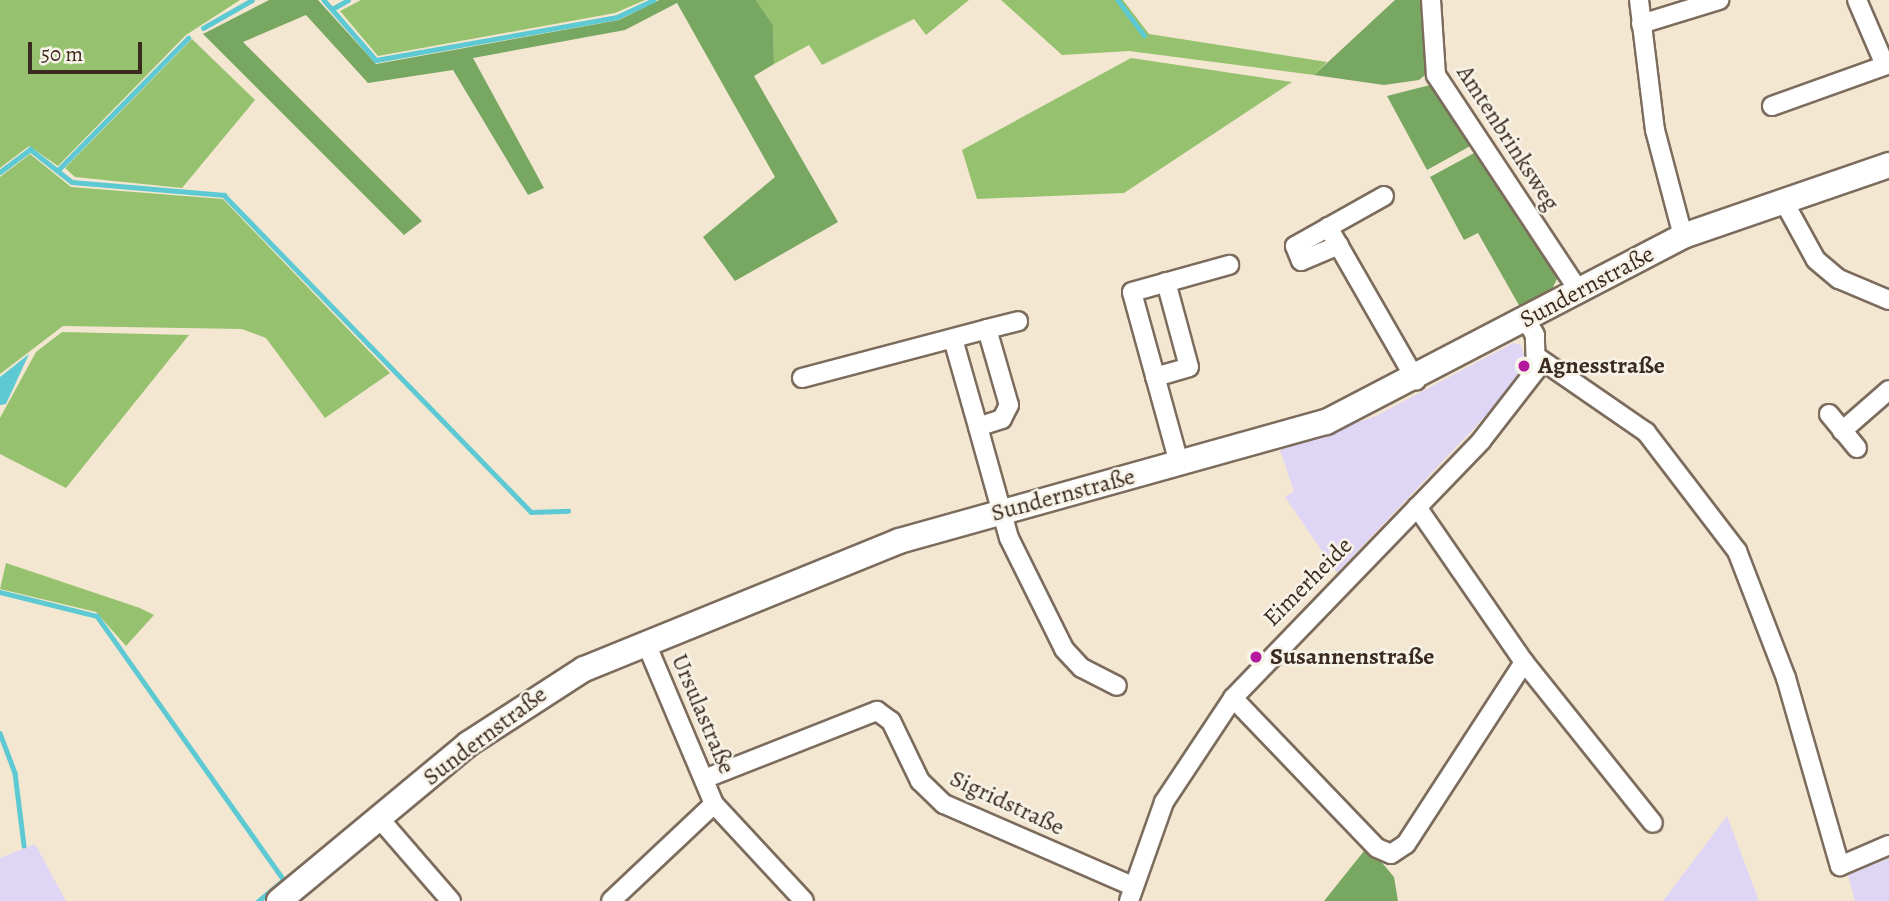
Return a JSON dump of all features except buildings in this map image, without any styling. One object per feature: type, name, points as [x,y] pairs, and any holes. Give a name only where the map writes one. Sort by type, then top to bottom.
[{"type":"street","name":"Amtenbrinksweg","points":[[1431,0],[1436,75],[1579,291]]},
{"type":"street","points":[[1639,0],[1657,143],[1682,236]]},
{"type":"street","points":[[1640,24],[1718,0]]},
{"type":"street","points":[[1772,106],[1887,65],[1857,0]]},
{"type":"street","name":"Sundernstraße","points":[[279,901],[519,706],[646,643],[899,541],[1326,422],[1416,380],[1682,236],[1889,165]]},
{"type":"street","points":[[1339,245],[1301,261],[1295,246],[1384,196]]},
{"type":"street","points":[[1783,200],[1816,260],[1839,279],[1889,300]]},
{"type":"street","points":[[1328,227],[1416,380]]},
{"type":"street","points":[[1179,463],[1132,292],[1229,265]]},
{"type":"street","points":[[1155,377],[1189,367],[1166,282]]},
{"type":"street","points":[[1526,320],[1539,359],[1646,432],[1737,551],[1786,678],[1840,866],[1889,845]]},
{"type":"street","points":[[802,379],[1018,321]]},
{"type":"street","points":[[978,427],[1002,419],[1009,405],[987,329]]},
{"type":"street","points":[[953,340],[1002,512],[1064,649],[1082,668],[1117,686]]},
{"type":"street","name":"Eimerheide","points":[[1131,894],[1164,802],[1233,698],[1501,418],[1539,359]]},
{"type":"street","points":[[1842,430],[1889,390]]},
{"type":"street","points":[[1829,414],[1857,448]]},
{"type":"street","points":[[1417,507],[1524,662],[1653,823]]},
{"type":"street","name":"Ursulastraße","points":[[646,643],[714,804],[804,901]]},
{"type":"street","points":[[1233,698],[1377,848],[1391,854],[1406,844],[1524,662]]},
{"type":"street","name":"Sigridstraße","points":[[704,779],[877,711],[891,720],[920,781],[943,804],[1131,894]]},
{"type":"street","name":"Ursulastraße","points":[[611,901],[714,804]]},
{"type":"street","points":[[379,818],[451,901]]},
{"type":"shaded area","points":[[1513,343],[1521,345],[1526,362],[1511,389],[1337,573],[1285,497],[1294,491],[1280,450],[1376,416]]},
{"type":"shaded area","points":[[1727,816],[1759,901],[1663,901],[1694,860]]},
{"type":"shaded area","points":[[35,844],[66,901],[0,901],[0,858]]},
{"type":"shaded area","points":[[1889,858],[1889,901],[1855,901],[1848,875]]},
{"type":"green space","points":[[0,0],[240,0],[186,35],[58,166],[29,146],[0,168]]},
{"type":"green space","points":[[269,0],[318,0],[376,64],[619,20],[659,0],[756,0],[773,25],[774,64],[754,76],[838,222],[735,281],[703,237],[775,177],[677,3],[625,30],[473,58],[544,188],[528,195],[453,70],[368,83],[306,15],[243,42],[422,221],[404,235],[203,34]]},
{"type":"green space","points":[[361,0],[645,0],[615,13],[378,56],[340,11]]},
{"type":"green space","points":[[756,0],[969,0],[926,35],[914,19],[822,65],[809,45],[774,64],[773,25]]},
{"type":"green space","points":[[1001,0],[1123,0],[1149,34],[1327,62],[1314,75],[1129,51],[1062,55]]},
{"type":"green space","points":[[1395,0],[1424,0],[1430,71],[1419,80],[1384,85],[1314,75]]},
{"type":"green space","points":[[192,39],[255,100],[182,188],[75,177],[65,168]]},
{"type":"green space","points":[[1131,58],[1292,82],[1124,193],[977,199],[962,150]]},
{"type":"green space","points":[[1434,84],[1474,144],[1427,170],[1387,96]]},
{"type":"green space","points":[[1478,151],[1559,275],[1552,289],[1520,307],[1478,233],[1464,240],[1430,177]]},
{"type":"green space","points":[[30,154],[71,187],[223,199],[390,373],[325,418],[266,338],[242,329],[63,326],[0,374],[0,177]]},
{"type":"green space","points":[[62,332],[189,335],[66,488],[0,454],[0,418],[36,352]]},
{"type":"green space","points":[[6,563],[154,615],[126,646],[96,612],[0,589]]},
{"type":"green space","points":[[1368,846],[1394,877],[1398,901],[1324,901]]},
{"type":"water","points":[[29,354],[6,404],[0,405],[0,377]]},
{"type":"waterway","points":[[203,28],[252,0]]},
{"type":"waterway","points":[[324,0],[376,60],[617,17],[653,0]]},
{"type":"waterway","points":[[332,9],[348,0]]},
{"type":"waterway","points":[[1118,0],[1144,35]]},
{"type":"waterway","points":[[59,169],[188,38]]},
{"type":"waterway","points":[[0,172],[30,149],[72,182],[224,195],[531,512],[568,511]]},
{"type":"waterway","points":[[0,592],[97,616],[284,880],[259,901]]},
{"type":"waterway","points":[[0,733],[15,773],[24,845]]},
{"type":"place","name":"Agnesstraße","points":[[1524,366]]},
{"type":"place","name":"Susannenstraße","points":[[1256,657]]}]
